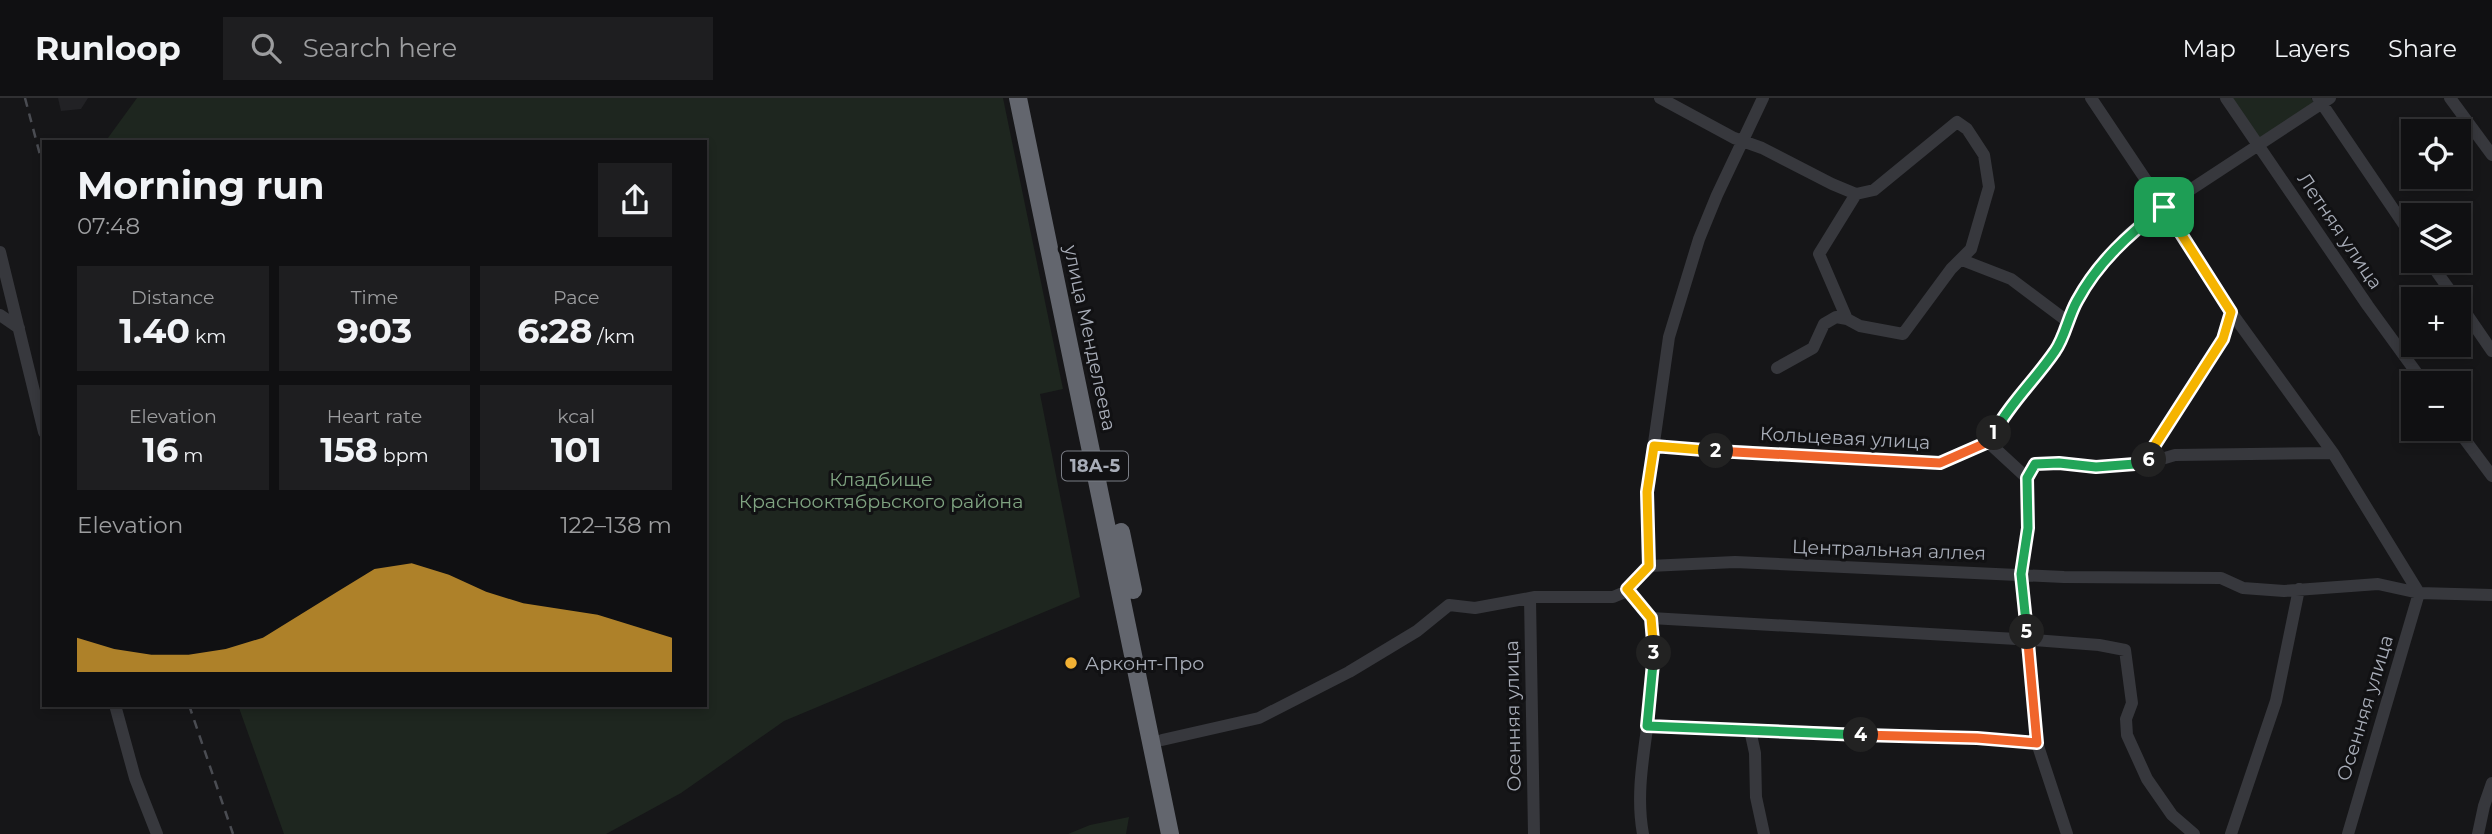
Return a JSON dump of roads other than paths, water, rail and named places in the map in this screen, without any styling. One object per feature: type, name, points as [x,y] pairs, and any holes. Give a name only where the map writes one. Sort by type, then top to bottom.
[{"type":"highway","name":"улица Менделеева","points":[[1018,98],[1170,834]]},
{"type":"highway","name":"улица Менделеева","points":[[1030,98],[1181,834]]},
{"type":"street","points":[[1660,98],[1734,138],[1744,140],[1856,194],[1874,190],[1957,121],[1967,129],[1984,155],[1989,187],[1971,249],[1951,269],[1903,334],[1860,327],[1836,317],[1824,324],[1813,348],[1777,368]]},
{"type":"street","points":[[1162,740],[1258,718],[1349,672],[1417,631],[1450,605],[1475,608],[1530,598],[1613,597],[1627,589],[1649,566],[1647,492],[1669,337],[1699,239],[1763,98]]},
{"type":"street","points":[[2091,98],[2231,312],[2333,453],[2419,593]]},
{"type":"street","name":"Летняя улица","points":[[2226,98],[2415,371]]},
{"type":"street","points":[[2450,98],[2492,155]]},
{"type":"street","points":[[2027,478],[1988,442],[2003,416],[2057,349],[2078,298],[2104,260],[2130,233],[2164,207],[2323,100],[2401,220]]},
{"type":"street","points":[[1846,319],[1819,254],[1856,194]]},
{"type":"street","points":[[0,252],[42,424]]},
{"type":"street","points":[[1962,260],[2011,279],[2067,321]]},
{"type":"street","points":[[2148,463],[2151,451],[2223,339],[2231,312]]},
{"type":"street","points":[[0,315],[19,328]]},
{"type":"street","points":[[2471,320],[2492,351]]},
{"type":"street","points":[[2467,441],[2492,476]]},
{"type":"street","name":"Кольцевая улица","points":[[1654,446],[1940,463],[1988,442]]},
{"type":"street","points":[[2067,834],[2037,743],[2021,574],[2028,528],[2027,478],[2035,464],[2059,463],[2096,467],[2148,463],[2175,455],[2333,453]]},
{"type":"street","name":"Центральная аллея","points":[[1649,566],[1735,562],[2021,574],[2221,578],[2243,588],[2284,591],[2378,584],[2419,593],[2492,595]]},
{"type":"street","points":[[1627,589],[1651,618],[1654,650],[1647,726],[1642,749],[1639,811],[1643,834]]},
{"type":"street","points":[[2231,834],[2276,701],[2299,589]]},
{"type":"street","name":"Осенняя улица","points":[[2348,834],[2419,593]]},
{"type":"street","name":"Осенняя улица","points":[[1530,598],[1534,834]]},
{"type":"street","points":[[1651,618],[2028,639],[2125,650],[2132,703],[2126,719],[2127,735],[2147,779],[2172,815],[2194,834]]},
{"type":"street","points":[[117,707],[135,778],[158,834]]},
{"type":"street","points":[[1647,726],[1977,738],[2037,743]]},
{"type":"street","points":[[1750,730],[1755,753],[1756,797],[1764,834]]},
{"type":"street","points":[[2478,834],[2492,783]]},
{"type":"railway","points":[[25,98],[42,162]]},
{"type":"railway","points":[[190,707],[233,834]]},
{"type":"place","name":"Арконт-Про","points":[[1071,663]]},
{"type":"park label","name":"Кладбище Краснооктябрьского района","points":[[881,490]]}]
